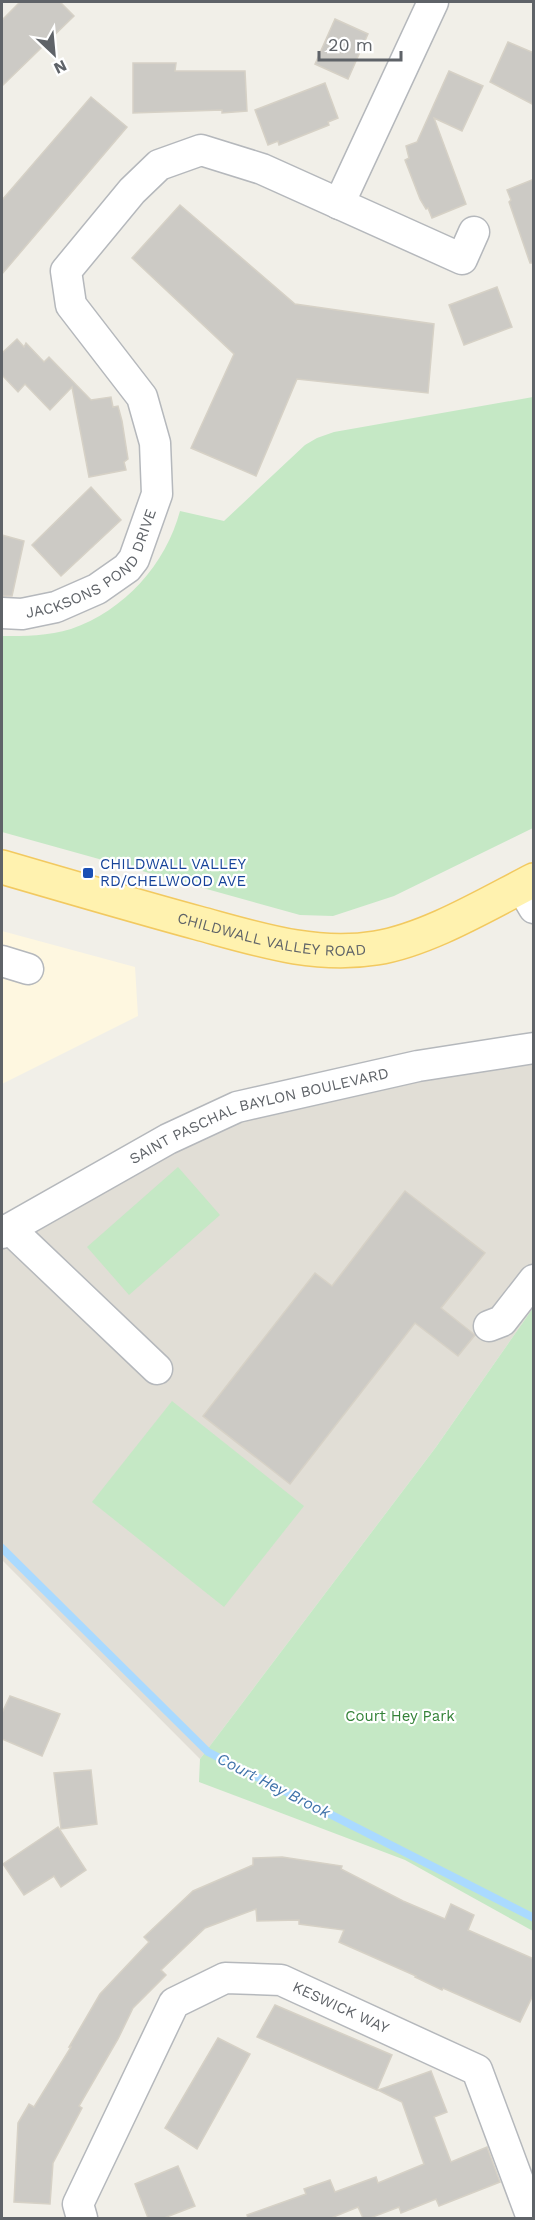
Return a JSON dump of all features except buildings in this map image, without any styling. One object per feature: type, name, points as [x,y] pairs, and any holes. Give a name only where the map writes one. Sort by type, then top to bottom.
[{"type":"main road","name":"CHILDWALL VALLEY ROAD","points":[[2,867],[133,906],[289,947],[338,951],[377,948],[426,934],[529,891]]},
{"type":"street","points":[[339,204],[433,2]]},
{"type":"street","name":"JACKSONS POND DRIVE","points":[[2,614],[22,614],[56,607],[97,589],[128,568],[134,559],[157,495],[155,443],[142,397],[71,305],[66,271],[132,191],[159,165],[201,150],[262,169],[462,259],[474,232]]},
{"type":"street","name":"SAINT PASCHAL BAYLON BOULEVARD","points":[[6,1231],[168,1139],[237,1107],[418,1066],[534,1048]]},
{"type":"street","points":[[6,1231],[157,1369]]},
{"type":"street","points":[[489,1326],[501,1321],[534,1280]]},
{"type":"street","name":"KESWICK WAY","points":[[82,2218],[78,2204],[174,2003],[225,1978],[281,1980],[477,2070],[531,2218]]},
{"type":"shaded area","points":[[2,931],[135,967],[138,1016],[2,1084]]},
{"type":"shaded area","points":[[533,1064],[533,1308],[436,1447],[200,1759],[2,1560],[2,1218],[248,1109]]},
{"type":"green space","points":[[533,397],[533,828],[394,896],[333,916],[300,915],[2,832],[2,636],[63,631],[90,621],[108,610],[125,598],[153,567],[165,549],[180,511],[224,521],[305,445],[317,438],[334,432]]},
{"type":"green space","points":[[178,1167],[220,1215],[129,1295],[87,1247]]},
{"type":"green space","name":"Court Hey Park","points":[[533,1308],[533,1931],[405,1860],[199,1782],[200,1759],[436,1447]]},
{"type":"green space","points":[[172,1401],[304,1506],[224,1607],[92,1502]]},
{"type":"waterway","name":"Court Hey Brook","points":[[2,1548],[208,1752],[534,1918]]},
{"type":"place","name":"CHILDWALL VALLEY RD/CHELWOOD AVE","points":[[88,873]]}]
